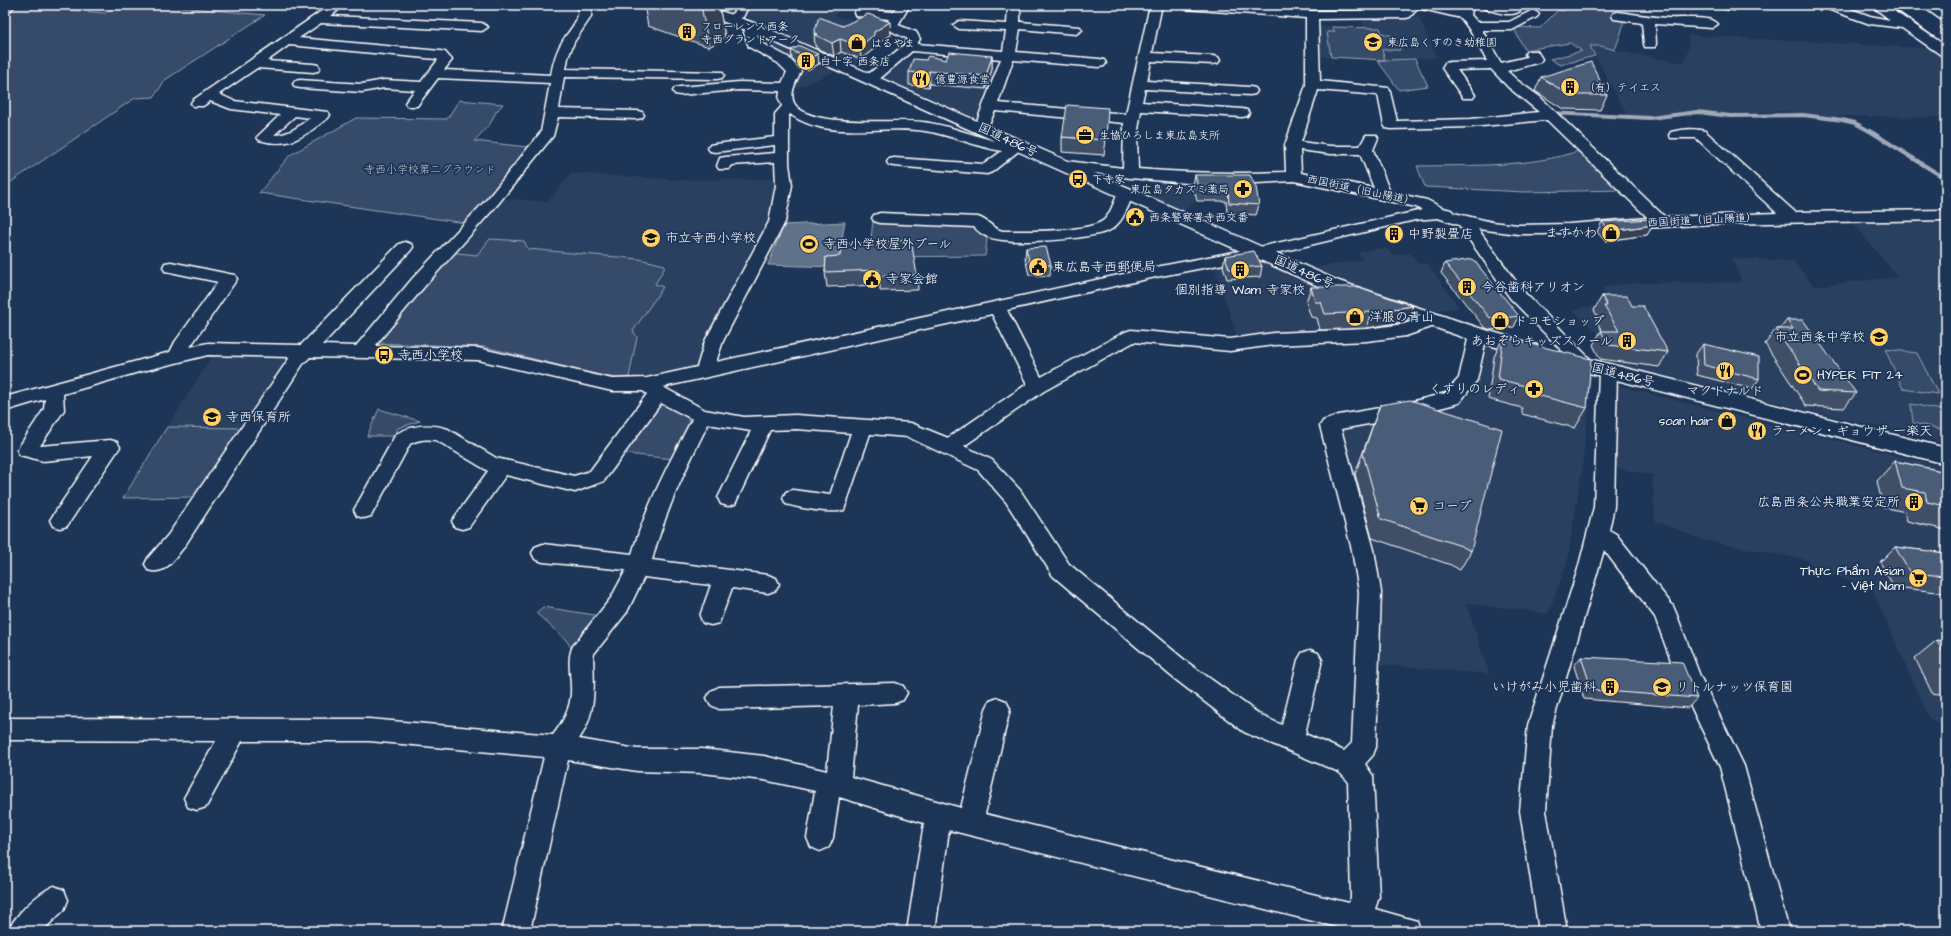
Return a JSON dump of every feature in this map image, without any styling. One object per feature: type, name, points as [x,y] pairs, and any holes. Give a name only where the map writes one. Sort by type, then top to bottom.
[{"type":"main road","name":"国道486号","points":[[690,5],[731,18],[757,29],[978,126],[1018,146],[1126,192],[1332,285],[1478,335],[1597,369],[1946,456]]},
{"type":"main road","points":[[1897,5],[1946,38]]},
{"type":"street","points":[[5,9],[9,5]]},
{"type":"street","points":[[290,113],[231,105],[204,99],[338,5]]},
{"type":"street","points":[[361,351],[418,283],[493,201],[548,133],[560,58],[568,42],[585,17],[585,5]]},
{"type":"street","points":[[731,18],[739,14],[743,5]]},
{"type":"street","points":[[978,126],[983,123],[1010,56],[1015,26],[1014,5]]},
{"type":"street","points":[[1130,173],[1130,136],[1133,112],[1156,5]]},
{"type":"street","points":[[1185,5],[1312,15],[1406,14],[1414,5]]},
{"type":"street","points":[[1422,5],[1512,26],[1533,14]]},
{"type":"street","points":[[1487,5],[1509,11],[1517,8]]},
{"type":"street","points":[[1829,5],[1871,22],[1905,24]]},
{"type":"street","points":[[1877,5],[1946,52]]},
{"type":"street","points":[[1910,5],[1944,25]]},
{"type":"street","points":[[860,13],[900,11]]},
{"type":"street","points":[[871,79],[909,47],[914,40],[911,35],[891,26],[900,11]]},
{"type":"street","points":[[1294,176],[1292,145],[1313,85],[1312,15]]},
{"type":"street","points":[[1469,16],[1497,67],[1550,115],[1661,222]]},
{"type":"street","points":[[1618,16],[1681,20],[1712,24]]},
{"type":"street","points":[[319,19],[482,27]]},
{"type":"street","points":[[1648,19],[1650,44]]},
{"type":"street","points":[[959,25],[1015,26],[1076,30]]},
{"type":"street","points":[[757,29],[750,33],[754,44],[783,60],[794,70],[785,93],[786,100],[790,107],[804,117],[822,123],[872,126],[921,126],[948,131],[1002,147],[1018,146]]},
{"type":"street","points":[[287,41],[440,55],[445,60],[436,74],[412,103]]},
{"type":"street","points":[[909,47],[1099,63]]},
{"type":"street","points":[[1468,95],[1449,68],[1450,66],[1497,67],[1535,59],[1532,54]]},
{"type":"street","points":[[1145,57],[1212,60]]},
{"type":"street","points":[[254,64],[313,68]]},
{"type":"street","points":[[436,74],[558,76],[714,75],[711,89]]},
{"type":"street","points":[[300,84],[362,88],[384,84],[425,86]]},
{"type":"street","points":[[1139,85],[1250,91]]},
{"type":"street","points":[[1313,85],[1384,91],[1391,125],[1471,123],[1550,115]]},
{"type":"street","points":[[680,91],[739,86],[788,87]]},
{"type":"street","points":[[990,106],[1133,112],[1242,113]]},
{"type":"street","points":[[705,370],[714,341],[776,222],[784,185],[782,157],[782,114],[790,107]]},
{"type":"street","points":[[551,113],[637,115]]},
{"type":"street","points":[[1676,135],[1700,134],[1790,216]]},
{"type":"street","points":[[715,148],[782,140]]},
{"type":"street","points":[[1292,145],[1330,150],[1369,144],[1384,195]]},
{"type":"street","points":[[894,162],[987,169],[1018,146]]},
{"type":"street","points":[[724,166],[724,162],[782,157]]},
{"type":"street","name":"西国街道（旧山陽道）","points":[[1059,164],[1130,173],[1187,178],[1294,176],[1421,203],[1453,217],[1506,229],[1545,230],[1661,222],[1790,216],[1946,215]]},
{"type":"street","points":[[880,218],[978,222],[991,233],[1003,236],[1079,232],[1105,227],[1113,220],[1126,192]]},
{"type":"street","points":[[5,404],[178,355],[208,349],[478,354],[612,385],[652,388],[705,370],[1156,272],[1260,252],[1415,215],[1453,217],[1516,294],[1597,369],[1604,507],[1589,569],[1540,725],[1533,811],[1553,931]]},
{"type":"street","points":[[156,564],[176,541],[297,360],[405,247]]},
{"type":"street","points":[[171,267],[229,279],[181,346],[178,355]]},
{"type":"street","points":[[997,307],[1037,386]]},
{"type":"street","points":[[949,447],[1037,386],[1053,379],[1131,336],[1230,345],[1274,339],[1375,334],[1406,330],[1434,320]]},
{"type":"street","points":[[1348,764],[1364,748],[1370,592],[1363,550],[1330,426],[1339,422],[1402,411],[1452,398],[1468,380],[1478,335]]},
{"type":"street","points":[[652,388],[703,416],[744,424],[796,422],[912,430],[985,465],[1013,496],[1061,570],[1179,670],[1253,724],[1348,764],[1360,776],[1365,897],[1358,924]]},
{"type":"street","points":[[364,510],[403,440],[413,434],[428,432],[441,434],[490,464],[575,484],[597,476],[652,388]]},
{"type":"street","points":[[54,390],[54,410],[27,450],[43,454],[110,447],[60,520]]},
{"type":"street","points":[[516,931],[559,747],[576,722],[582,693],[581,653],[619,605],[639,565],[650,528],[678,465],[703,416]]},
{"type":"street","points":[[728,498],[764,423]]},
{"type":"street","points":[[793,498],[837,504],[863,427]]},
{"type":"street","points":[[462,521],[502,466]]},
{"type":"street","points":[[1598,534],[1609,540],[1665,613],[1689,678],[1732,766],[1775,931]]},
{"type":"street","points":[[543,553],[639,565],[768,584]]},
{"type":"street","points":[[711,616],[725,578]]},
{"type":"street","points":[[1291,740],[1310,660]]},
{"type":"street","points":[[719,698],[895,693]]},
{"type":"street","points":[[820,838],[834,784],[848,694]]},
{"type":"street","points":[[970,822],[998,709]]},
{"type":"street","points":[[5,729],[370,730],[559,747],[637,760],[702,761],[764,768],[834,784],[938,815],[970,822],[1358,924],[1407,931]]},
{"type":"street","points":[[197,798],[236,729]]},
{"type":"street","points":[[921,931],[938,815]]},
{"type":"street","points":[[22,931],[54,900]]},
{"type":"shaded area","points":[[746,5],[811,5],[839,9],[835,16],[856,20],[895,32],[878,44],[871,54],[856,65],[741,15]]},
{"type":"shaded area","name":"東広島くすのき幼稚園","points":[[1361,16],[1419,17],[1437,58],[1370,60],[1317,56],[1315,26],[1364,28]]},
{"type":"shaded area","points":[[762,34],[838,70],[794,89],[802,74],[801,70],[789,59],[763,44],[757,36]]},
{"type":"shaded area","points":[[1688,35],[1937,49],[1946,55],[1946,117],[1838,116],[1838,118],[1782,111],[1729,114],[1695,111],[1657,116],[1627,115],[1590,46],[1601,46],[1684,63],[1689,46]]},
{"type":"shaded area","points":[[897,59],[998,69],[978,121],[882,78]]},
{"type":"shaded area","name":"市立寺西小学校","points":[[459,100],[503,104],[496,112],[490,124],[474,141],[536,148],[496,198],[548,202],[571,173],[680,180],[783,179],[777,222],[785,225],[845,222],[837,267],[754,264],[706,364],[645,376],[616,378],[598,375],[485,347],[376,343],[472,224],[259,193],[290,155],[356,118],[447,119]]},
{"type":"shaded area","points":[[1153,177],[1192,179],[1196,202],[1182,211],[1152,197]]},
{"type":"shaded area","points":[[1946,219],[1946,443],[1620,366],[1603,338],[1574,311],[1586,307],[1611,307],[1602,287],[1635,283],[1742,282],[1731,258],[1793,261],[1814,286],[1898,277],[1850,220]]},
{"type":"shaded area","name":"寺西小学校屋外プール","points":[[845,222],[837,267],[768,265],[784,225]]},
{"type":"shaded area","points":[[1386,248],[1392,255],[1410,253],[1419,264],[1427,263],[1459,307],[1432,311],[1430,313],[1312,268],[1363,260],[1358,252]]},
{"type":"shaded area","points":[[1254,257],[1334,292],[1416,323],[1406,329],[1239,342],[1214,265]]},
{"type":"shaded area","points":[[1487,346],[1592,374],[1582,470],[1567,563],[1548,614],[1466,603],[1489,674],[1377,664],[1379,580],[1342,436],[1346,428],[1458,404],[1470,395]]},
{"type":"shaded area","name":"寺西保育所","points":[[214,353],[293,355],[196,497],[123,498]]},
{"type":"shaded area","points":[[1615,385],[1946,468],[1946,729],[1929,718],[1871,587],[1817,570],[1807,560],[1703,540],[1655,521],[1652,475],[1615,468]]},
{"type":"green space","points":[[9,5],[105,13],[119,5],[160,5],[265,15],[165,80],[154,97],[135,98],[5,186],[5,133],[8,131],[5,130],[5,9]]},
{"type":"green space","points":[[1574,5],[1612,5],[1613,18],[1624,19],[1615,50],[1601,46],[1590,46],[1595,56],[1560,65],[1550,59],[1582,51],[1570,43],[1525,50],[1513,27],[1540,28],[1558,10],[1564,11],[1565,8]]},
{"type":"green space","points":[[1332,27],[1380,28],[1382,33],[1395,37],[1400,50],[1382,50],[1385,60],[1331,57],[1327,32],[1335,32]]},
{"type":"green space","points":[[1415,59],[1428,86],[1399,90],[1377,60]]},
{"type":"green space","name":"寺西小学校第二グラウンド","points":[[459,100],[503,104],[496,112],[490,124],[474,141],[536,148],[472,224],[259,193],[290,155],[356,118],[447,119]]},
{"type":"green space","points":[[1584,149],[1625,190],[1525,192],[1425,187],[1417,166],[1502,164],[1544,160]]},
{"type":"green space","points":[[873,221],[974,225],[987,239],[985,256],[869,257]]},
{"type":"green space","points":[[490,239],[524,241],[528,249],[639,259],[665,265],[655,284],[663,287],[633,331],[637,337],[629,377],[616,378],[598,375],[485,347],[376,343],[448,252],[477,255]]},
{"type":"green space","points":[[1885,349],[1917,353],[1938,394],[1903,389]]},
{"type":"green space","points":[[663,400],[687,412],[689,425],[673,459],[626,454],[627,450]]},
{"type":"green space","points":[[1911,404],[1946,411],[1946,430],[1913,423]]},
{"type":"green space","points":[[379,409],[420,421],[398,428],[395,436],[367,436]]},
{"type":"green space","points":[[167,427],[243,428],[196,497],[123,498]]},
{"type":"green space","points":[[543,607],[601,616],[572,649],[566,640],[536,613]]},
{"type":"building","points":[[868,14],[890,22],[874,32],[874,35],[860,46],[840,39],[832,43],[815,35],[817,34],[814,33],[819,17],[843,26]]},
{"type":"building","points":[[800,46],[818,54],[806,60],[807,58],[791,50]]},
{"type":"building","points":[[949,52],[992,56],[986,76],[929,71],[928,74],[909,72],[913,59],[926,60],[928,56],[946,60]]},
{"type":"building","points":[[1591,62],[1607,95],[1569,95],[1541,77]]},
{"type":"building","points":[[1067,105],[1108,108],[1106,140],[1062,137]]},
{"type":"building","points":[[1195,175],[1250,175],[1256,187],[1259,205],[1229,203],[1228,191],[1199,191]]},
{"type":"building","points":[[1652,219],[1653,225],[1611,231],[1602,222]]},
{"type":"building","points":[[911,240],[917,275],[879,276],[879,270],[825,272],[826,257],[840,256],[841,244]]},
{"type":"building","points":[[1046,247],[1051,265],[1030,265],[1026,248]]},
{"type":"building","points":[[1254,251],[1262,266],[1229,269],[1225,256]]},
{"type":"building","points":[[1473,259],[1519,316],[1496,319],[1489,317],[1445,263]]},
{"type":"building","points":[[1311,287],[1359,287],[1413,306],[1372,312],[1325,314],[1321,302],[1315,302]]},
{"type":"building","points":[[1602,296],[1627,296],[1632,306],[1643,306],[1668,352],[1608,345],[1601,331],[1619,331],[1604,306],[1607,306]]},
{"type":"building","points":[[1787,320],[1803,320],[1856,393],[1818,391],[1776,329],[1793,329]]},
{"type":"building","points":[[1503,337],[1591,359],[1587,408],[1533,394],[1533,388],[1498,379]]},
{"type":"building","points":[[1703,344],[1759,357],[1759,379],[1704,365]]},
{"type":"building","name":"コープ","points":[[1410,400],[1502,429],[1471,551],[1461,546],[1381,519],[1363,454],[1380,405]]},
{"type":"building","points":[[1895,461],[1946,472],[1946,506],[1927,502],[1925,492],[1902,488]]},
{"type":"building","points":[[1895,547],[1946,553],[1946,576],[1910,573]]},
{"type":"building","points":[[1937,640],[1946,642],[1946,659]]},
{"type":"building","points":[[1581,657],[1682,662],[1697,698],[1592,690]]},
{"type":"waterway","points":[[1551,113],[1650,118],[1698,112],[1730,116],[1803,115],[1842,120],[1855,123],[1873,133],[1946,179]]},
{"type":"place","name":"フローレンス西条 寺西グランドアーク","points":[[687,32]]},
{"type":"place","name":"東広島くすのき幼稚園","points":[[1373,42]]},
{"type":"place","name":"はるやま","points":[[857,43]]},
{"type":"place","name":"白十字 西条店","points":[[806,61]]},
{"type":"place","name":"億豊源食堂","points":[[921,79]]},
{"type":"place","name":"（有）テイエス","points":[[1570,87]]},
{"type":"place","name":"生協ひろしま東広島支所","points":[[1085,135]]},
{"type":"place","name":"下寺家","points":[[1078,179]]},
{"type":"place","name":"東広島タカズミ薬局","points":[[1243,189]]},
{"type":"place","name":"西条警察署寺西交番","points":[[1135,217]]},
{"type":"place","name":"ますかわ","points":[[1611,233]]},
{"type":"place","name":"中野製畳店","points":[[1394,234]]},
{"type":"place","name":"市立寺西小学校","points":[[651,238]]},
{"type":"place","name":"寺西小学校屋外プール","points":[[809,244]]},
{"type":"place","name":"東広島寺西郵便局","points":[[1038,267]]},
{"type":"place","name":"個別指導 Wam 寺家校","points":[[1240,270]]},
{"type":"place","name":"寺家会館","points":[[872,279]]},
{"type":"place","name":"今谷歯科アリオン","points":[[1467,287]]},
{"type":"place","name":"洋服の青山","points":[[1355,317]]},
{"type":"place","name":"ドコモショップ","points":[[1500,321]]},
{"type":"place","name":"市立西条中学校","points":[[1879,337]]},
{"type":"place","name":"あおぞらキッズスクール","points":[[1627,341]]},
{"type":"place","name":"寺西小学校","points":[[384,355]]},
{"type":"place","name":"マクドナルド","points":[[1725,371]]},
{"type":"place","name":"HYPER FIT 24","points":[[1803,375]]},
{"type":"place","name":"くすりのレディ","points":[[1534,389]]},
{"type":"place","name":"寺西保育所","points":[[212,417]]},
{"type":"place","name":"soan hair","points":[[1727,421]]},
{"type":"place","name":"ラーメン・ギョウザ 一楽天","points":[[1757,431]]},
{"type":"place","name":"広島西条公共職業安定所","points":[[1914,502]]},
{"type":"place","name":"コープ","points":[[1419,506]]},
{"type":"place","name":"Thực Phẩm Asian - Việt Nam","points":[[1918,578]]},
{"type":"place","name":"いけがみ小児歯科","points":[[1610,687]]},
{"type":"place","name":"リトルナッツ保育園","points":[[1662,687]]}]
